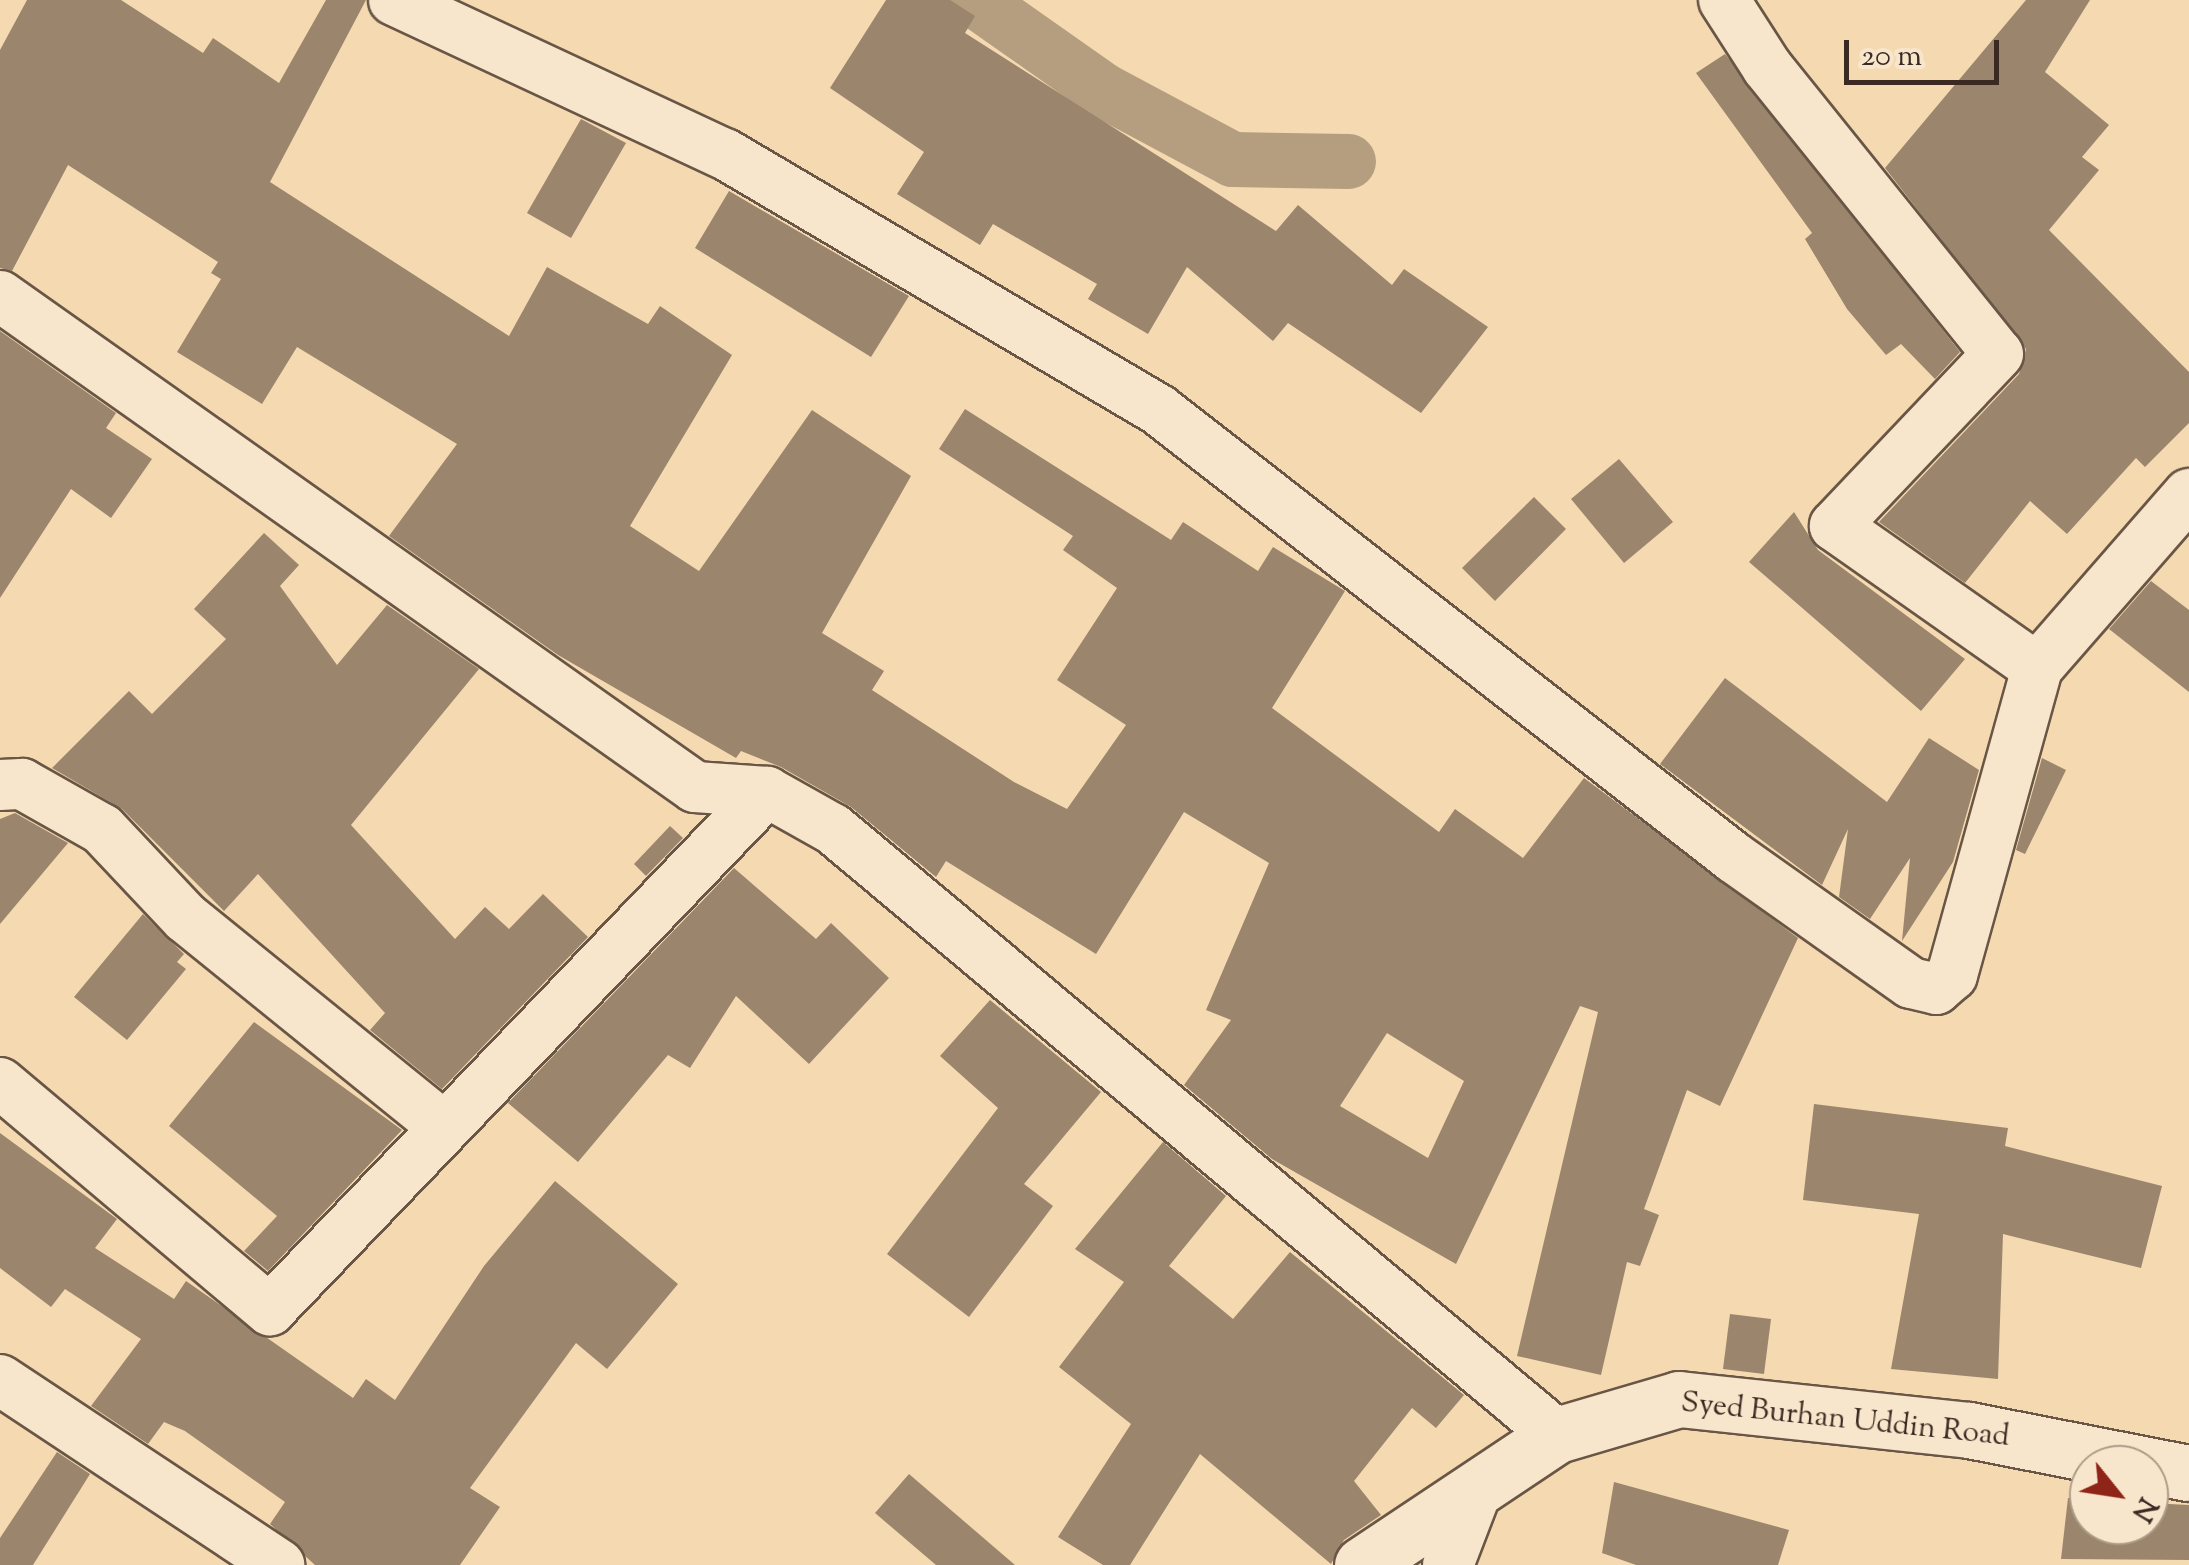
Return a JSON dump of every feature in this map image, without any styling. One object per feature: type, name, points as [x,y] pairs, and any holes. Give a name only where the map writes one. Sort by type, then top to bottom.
[{"type":"street","points":[[394,0],[725,154],[1159,410],[1733,857],[1910,982],[1936,989],[1952,975],[2037,668],[2189,494]]},
{"type":"street","points":[[1724,0],[1767,67],[1998,354],[1836,526],[2037,668]]},
{"type":"street","points":[[0,296],[695,787],[767,792],[833,828],[1557,1435]]},
{"type":"street","points":[[0,785],[22,784],[102,828],[186,918],[444,1128]]},
{"type":"street","points":[[0,1083],[270,1310],[767,792]]},
{"type":"street","points":[[0,1380],[279,1565]]},
{"type":"street","name":"Syed Burhan Uddin Road","points":[[1362,1565],[1557,1435],[1679,1399],[1969,1430],[2189,1472]]},
{"type":"street","points":[[1448,1565],[1478,1487]]},
{"type":"building","points":[[27,0],[121,0],[203,53],[213,38],[279,83],[326,0],[366,0],[270,182],[509,336],[547,267],[648,324],[660,306],[732,355],[630,526],[699,571],[812,410],[911,476],[822,633],[884,671],[872,690],[1014,782],[1067,809],[1126,725],[1057,680],[1117,588],[1063,550],[1073,536],[939,449],[965,409],[1171,540],[1183,522],[1258,571],[1273,547],[1345,591],[1272,708],[1439,832],[1455,809],[1523,858],[1584,778],[1798,938],[1720,1106],[1687,1090],[1644,1209],[1659,1215],[1640,1266],[1627,1262],[1601,1375],[1517,1356],[1598,1012],[1580,1006],[1456,1264],[1272,1159],[1184,1085],[1231,1020],[1206,1010],[1269,863],[1184,812],[1096,954],[946,861],[936,877],[851,807],[781,767],[741,751],[736,758],[558,655],[389,536],[457,444],[297,347],[262,404],[177,352],[221,279],[211,273],[218,262],[68,165],[12,271],[0,268],[0,50]],"holes":[[[1387,1033],[1464,1081],[1428,1158],[1340,1106]]]},
{"type":"building","points":[[886,0],[950,0],[975,16],[965,33],[1276,231],[1298,205],[1392,285],[1404,269],[1488,327],[1421,413],[1288,323],[1273,341],[1187,267],[1148,334],[1088,299],[1097,284],[993,224],[980,245],[897,194],[924,152],[830,88]]},
{"type":"building","points":[[2026,0],[2090,0],[2045,72],[2109,125],[2082,157],[2099,170],[2049,230],[2189,372],[2189,423],[2145,467],[2136,458],[2067,534],[2030,501],[1965,583],[1879,522],[2019,374],[2026,349],[1885,168]]},
{"type":"building","points":[[1725,54],[1960,352],[1935,379],[1901,344],[1886,355],[1847,309],[1805,239],[1812,233],[1696,73]]},
{"type":"building","points":[[581,119],[626,143],[571,238],[527,213]]},
{"type":"building","points":[[729,191],[909,296],[871,357],[695,248]]},
{"type":"building","points":[[0,331],[116,413],[106,428],[152,459],[111,518],[71,489],[0,598]]},
{"type":"building","points":[[1619,459],[1673,522],[1624,563],[1571,499]]},
{"type":"building","points":[[1534,497],[1566,529],[1495,601],[1462,568]]},
{"type":"building","points":[[1794,512],[1818,550],[1965,659],[1921,711],[1749,562]]},
{"type":"building","points":[[264,533],[299,565],[280,586],[337,665],[387,605],[479,669],[351,825],[455,939],[485,907],[509,929],[543,894],[588,937],[442,1089],[370,1030],[385,1013],[258,874],[224,911],[122,809],[52,768],[129,691],[152,714],[226,639],[194,609]]},
{"type":"building","points":[[2151,581],[2189,610],[2189,692],[2109,629]]},
{"type":"building","points":[[1725,678],[1887,802],[1929,738],[1979,770],[1953,862],[1902,941],[1910,858],[1870,919],[1839,897],[1848,829],[1822,885],[1660,764]]},
{"type":"building","points":[[2042,758],[2066,770],[2025,854],[2016,850]]},
{"type":"building","points":[[15,813],[68,843],[0,924],[0,819]]},
{"type":"building","points":[[670,826],[683,838],[646,876],[634,864]]},
{"type":"building","points":[[734,868],[816,939],[831,923],[889,978],[809,1064],[736,996],[690,1068],[668,1055],[578,1162],[508,1103]]},
{"type":"building","points":[[143,914],[184,954],[177,962],[186,969],[127,1040],[74,997]]},
{"type":"building","points":[[990,1000],[1101,1092],[1024,1184],[1053,1206],[969,1317],[887,1254],[998,1108],[940,1056]]},
{"type":"building","points":[[254,1022],[402,1130],[268,1271],[244,1251],[277,1216],[169,1126]]},
{"type":"building","points":[[1814,1104],[2008,1128],[2005,1146],[2162,1186],[2141,1268],[2003,1234],[1998,1379],[1891,1369],[1919,1214],[1803,1200]]},
{"type":"building","points":[[0,1133],[117,1219],[95,1248],[174,1299],[186,1281],[353,1398],[366,1379],[395,1400],[484,1266],[555,1181],[678,1284],[607,1369],[576,1343],[470,1488],[500,1507],[460,1565],[315,1565],[270,1524],[285,1502],[185,1431],[164,1422],[148,1444],[91,1406],[141,1339],[65,1289],[51,1307],[0,1268]]},
{"type":"building","points":[[1163,1142],[1226,1196],[1169,1266],[1233,1319],[1290,1252],[1464,1395],[1436,1428],[1412,1408],[1354,1481],[1381,1515],[1344,1540],[1331,1564],[1200,1454],[1130,1565],[1103,1565],[1058,1537],[1131,1424],[1059,1367],[1124,1282],[1075,1249]]},
{"type":"building","points":[[1730,1314],[1771,1319],[1764,1374],[1723,1369]]},
{"type":"building","points":[[57,1452],[90,1474],[33,1565],[0,1565],[0,1538]]},
{"type":"building","points":[[909,1474],[1015,1565],[936,1565],[875,1513]]},
{"type":"building","points":[[1614,1482],[1789,1530],[1778,1565],[1636,1565],[1602,1553]]},
{"type":"building","points":[[2068,1498],[2069,1545],[2169,1545],[2169,1504],[2189,1505],[2189,1560],[2061,1559]]},
{"type":"waterway","points":[[975,0],[1103,90],[1232,159],[1348,161]]}]
